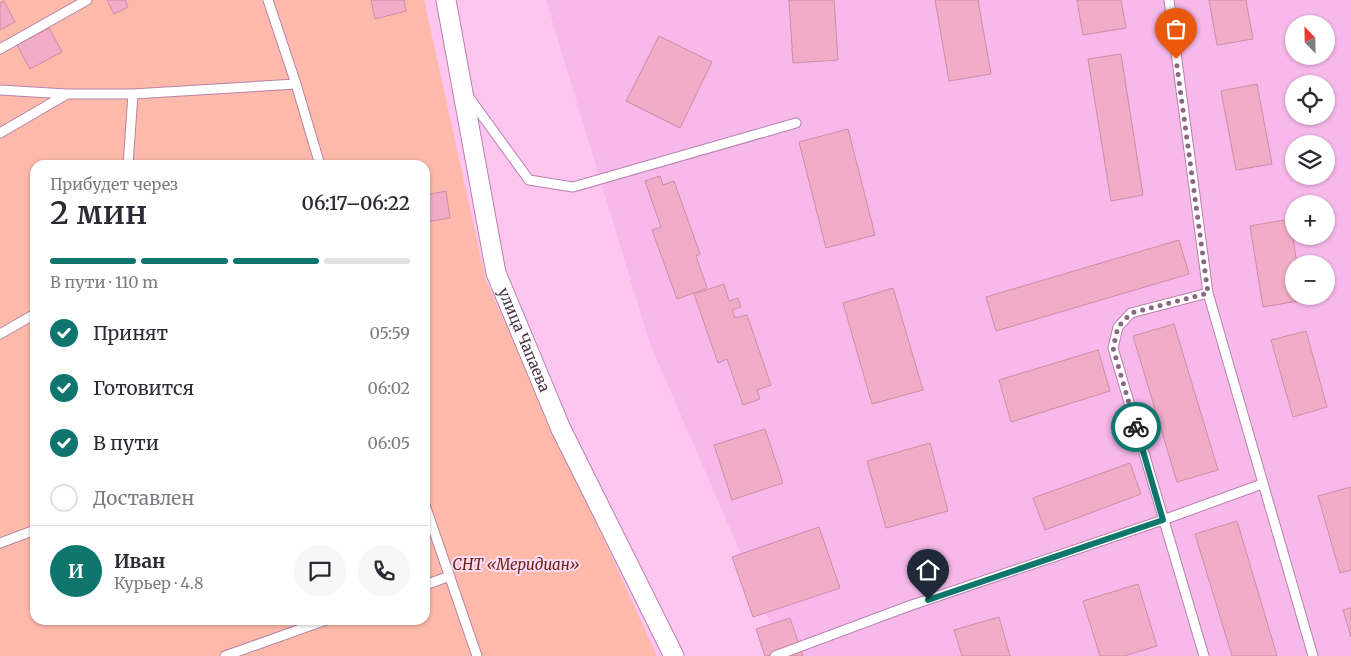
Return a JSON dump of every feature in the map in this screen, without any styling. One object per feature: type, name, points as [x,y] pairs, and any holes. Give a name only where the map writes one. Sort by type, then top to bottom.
[{"type":"street","name":"улица Чапаева","points":[[446,0],[496,273],[561,429],[674,656]]},
{"type":"lane","points":[[0,49],[87,0]]},
{"type":"lane","points":[[268,0],[319,160]]},
{"type":"lane","points":[[1169,0],[1208,293],[1313,656]]},
{"type":"lane","points":[[0,90],[67,94],[133,94],[296,84]]},
{"type":"lane","points":[[462,88],[529,180],[573,187],[796,123]]},
{"type":"lane","points":[[0,133],[67,94]]},
{"type":"lane","points":[[128,160],[133,94]]},
{"type":"lane","points":[[1204,656],[1113,348],[1118,327],[1131,313],[1208,293]]},
{"type":"lane","points":[[0,334],[30,317]]},
{"type":"lane","points":[[775,656],[909,606],[1163,520],[1262,484]]},
{"type":"lane","points":[[430,520],[477,656]]},
{"type":"lane","points":[[0,543],[30,532]]},
{"type":"lane","points":[[430,583],[450,576]]},
{"type":"lane","points":[[224,656],[312,625]]},
{"type":"shaded area","points":[[546,0],[1351,0],[1351,656],[785,656],[649,341]]},
{"type":"green space","name":"СНТ «Меридиан»","points":[[0,0],[424,0],[486,281],[657,656],[0,656]]},
{"type":"building","points":[[107,0],[125,0],[128,7],[114,14]]},
{"type":"building","points":[[371,0],[404,0],[406,11],[375,19]]},
{"type":"building","points":[[789,0],[834,0],[838,60],[793,63]]},
{"type":"building","points":[[935,0],[978,0],[991,74],[949,81]]},
{"type":"building","points":[[1077,0],[1121,0],[1126,28],[1083,35]]},
{"type":"building","points":[[1209,0],[1246,0],[1253,39],[1217,45]]},
{"type":"building","points":[[4,1],[15,22],[0,30],[0,3]]},
{"type":"building","points":[[49,28],[62,52],[30,69],[17,45]]},
{"type":"building","points":[[659,36],[712,62],[680,128],[626,101]]},
{"type":"building","points":[[1121,54],[1143,195],[1111,201],[1088,59]]},
{"type":"building","points":[[1257,84],[1272,164],[1236,170],[1221,91]]},
{"type":"building","points":[[848,129],[875,235],[826,248],[799,142]]},
{"type":"building","points":[[660,176],[663,185],[674,181],[700,254],[696,256],[707,288],[677,299],[652,230],[661,227],[645,181]]},
{"type":"building","points":[[446,191],[450,218],[430,221],[430,194]]},
{"type":"building","points":[[1285,220],[1285,245],[1294,245],[1296,255],[1285,255],[1285,303],[1263,307],[1250,226]]},
{"type":"building","points":[[1179,240],[1189,274],[996,331],[986,297]]},
{"type":"building","points":[[724,284],[729,301],[738,298],[741,307],[732,310],[735,318],[747,315],[771,385],[757,390],[760,399],[743,405],[727,359],[718,363],[694,294]]},
{"type":"building","points":[[893,288],[923,390],[872,404],[843,303]]},
{"type":"building","points":[[1174,324],[1218,470],[1177,482],[1133,336]]},
{"type":"building","points":[[1306,331],[1327,407],[1293,417],[1271,340]]},
{"type":"building","points":[[1098,350],[1110,391],[1011,422],[999,380]]},
{"type":"building","points":[[765,429],[783,483],[732,500],[714,445]]},
{"type":"building","points":[[930,443],[948,511],[886,528],[867,461]]},
{"type":"building","points":[[1130,463],[1141,494],[1045,530],[1033,498]]},
{"type":"building","points":[[1351,487],[1351,570],[1340,573],[1318,496]]},
{"type":"building","points":[[1237,521],[1277,656],[1232,656],[1195,534]]},
{"type":"building","points":[[819,527],[840,588],[753,617],[732,557]]},
{"type":"building","points":[[1138,584],[1157,646],[1124,656],[1100,656],[1083,601]]},
{"type":"building","points":[[1351,608],[1351,637],[1343,610]]},
{"type":"building","points":[[999,617],[1010,656],[962,656],[954,630]]},
{"type":"building","points":[[790,618],[803,656],[765,656],[756,629]]},
{"type":"way so far","points":[[1136,427],[1113,348],[1118,327],[1131,313],[1208,293],[1176,59]]},
{"type":"route","points":[[928,600],[1163,520],[1136,427]]}]
